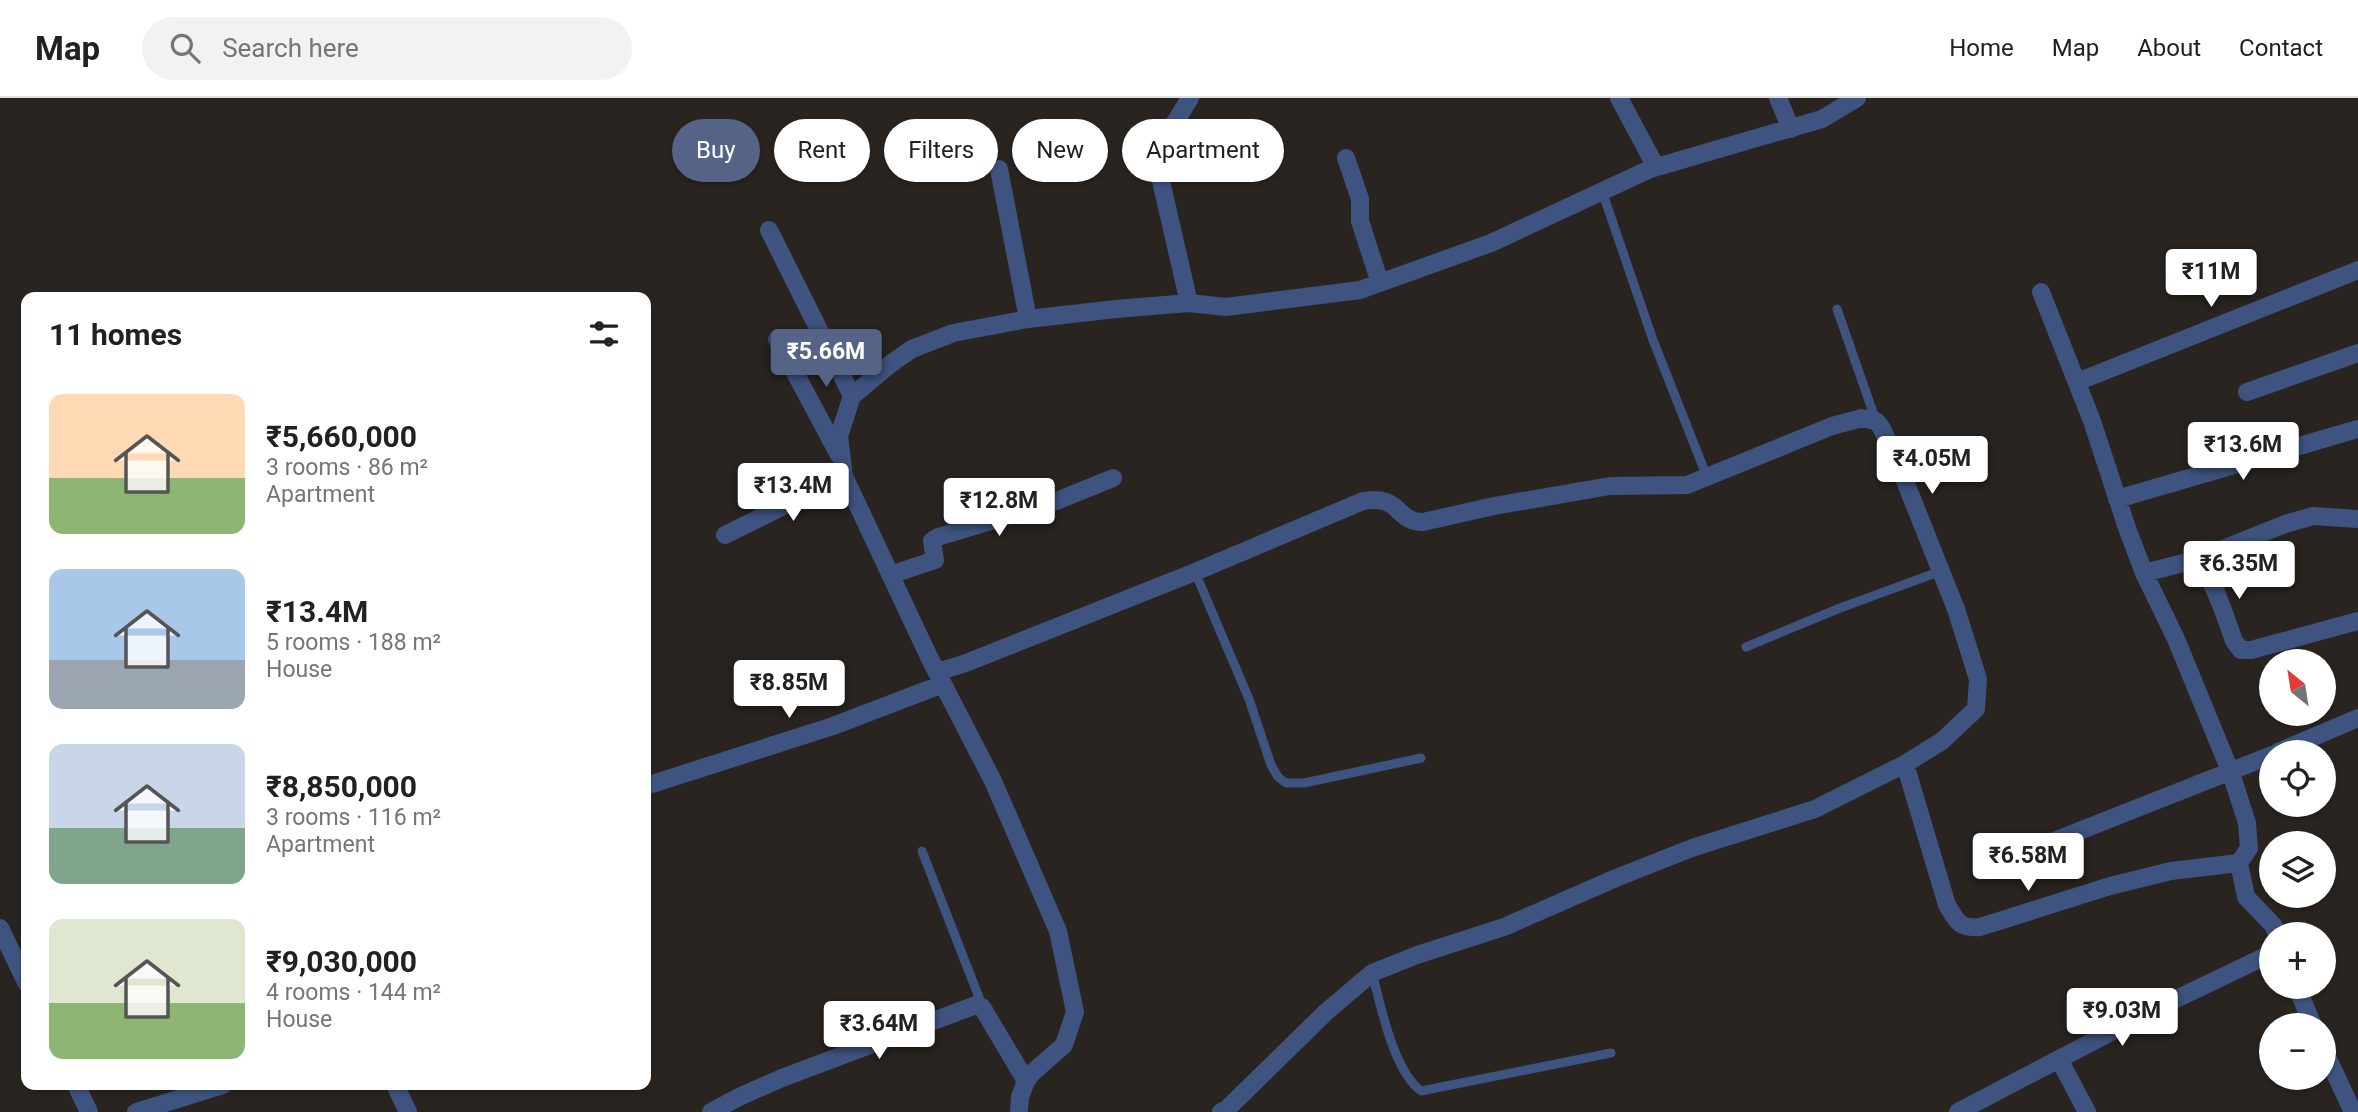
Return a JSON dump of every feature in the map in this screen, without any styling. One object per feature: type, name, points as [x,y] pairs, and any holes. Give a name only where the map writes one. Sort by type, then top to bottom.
[{"type":"street","points":[[1189,303],[1158,158],[1190,98]]},
{"type":"street","points":[[1619,98],[1656,167]]},
{"type":"street","points":[[1778,98],[1790,129]]},
{"type":"street","points":[[1019,1112],[1020,1097],[1026,1082],[1032,1073],[1064,1045],[1074,1012],[1058,931],[993,781],[940,678],[844,477],[839,436],[852,396],[912,349],[953,333],[1028,319],[1189,303],[1226,307],[1337,294],[1380,283],[1491,243],[1656,167],[1822,119],[1857,98]]},
{"type":"street","points":[[1346,158],[1360,199],[1360,221],[1380,283]]},
{"type":"street","points":[[999,169],[1028,319]]},
{"type":"street","points":[[769,230],[852,396]]},
{"type":"street","points":[[2077,382],[2358,270]]},
{"type":"street","points":[[2041,292],[2092,421],[2144,573],[2176,639],[2231,772],[2247,823],[2249,848],[2239,863],[2246,897],[2270,922]]},
{"type":"street","points":[[776,339],[841,458]]},
{"type":"street","points":[[2246,392],[2358,353]]},
{"type":"street","points":[[651,784],[833,726],[940,678],[966,663],[1195,572],[1363,501],[1378,498],[1412,521],[1423,522],[1494,506],[1610,486],[1687,485],[1832,426],[1862,418],[1876,421],[1895,456],[1956,609],[1978,679],[1976,709],[1942,741],[1905,764],[1815,809],[1692,848],[1615,878],[1504,927],[1417,955],[1372,973],[1326,1012],[1221,1112]]},
{"type":"street","points":[[2117,499],[2358,429]]},
{"type":"street","points":[[725,535],[844,477]]},
{"type":"street","points":[[890,575],[935,560],[932,541],[938,537],[1054,502],[1113,478]]},
{"type":"street","points":[[2144,573],[2195,559],[2313,516],[2358,519]]},
{"type":"street","points":[[2195,559],[2207,573],[2241,650],[2251,650],[2358,621]]},
{"type":"street","points":[[2306,740],[2358,718]]},
{"type":"street","points":[[2004,861],[2259,760]]},
{"type":"street","points":[[1905,764],[1947,905],[1957,921],[1967,928],[1980,927],[2110,886],[2159,874],[2239,863]]},
{"type":"street","points":[[0,928],[21,972]]},
{"type":"street","points":[[1958,1112],[2149,1012],[2259,959]]},
{"type":"street","points":[[711,1112],[738,1097],[831,1059],[976,1005],[982,1007],[1026,1082]]},
{"type":"street","points":[[2059,1059],[2087,1112]]},
{"type":"street","points":[[2336,1076],[2353,1112]]},
{"type":"street","points":[[78,1090],[89,1112]]},
{"type":"street","points":[[136,1112],[207,1090]]},
{"type":"street","points":[[397,1090],[408,1112]]},
{"type":"lane","points":[[1602,191],[1653,340],[1707,477]]},
{"type":"lane","points":[[1837,309],[1876,421]]},
{"type":"lane","points":[[1746,647],[1840,608],[1941,571]]},
{"type":"lane","points":[[1195,572],[1249,699],[1271,765],[1278,777],[1286,783],[1304,783],[1421,758]]},
{"type":"lane","points":[[922,851],[982,1007]]},
{"type":"lane","points":[[1372,973],[1386,1027],[1404,1071],[1412,1084],[1421,1091],[1611,1052]]}]
